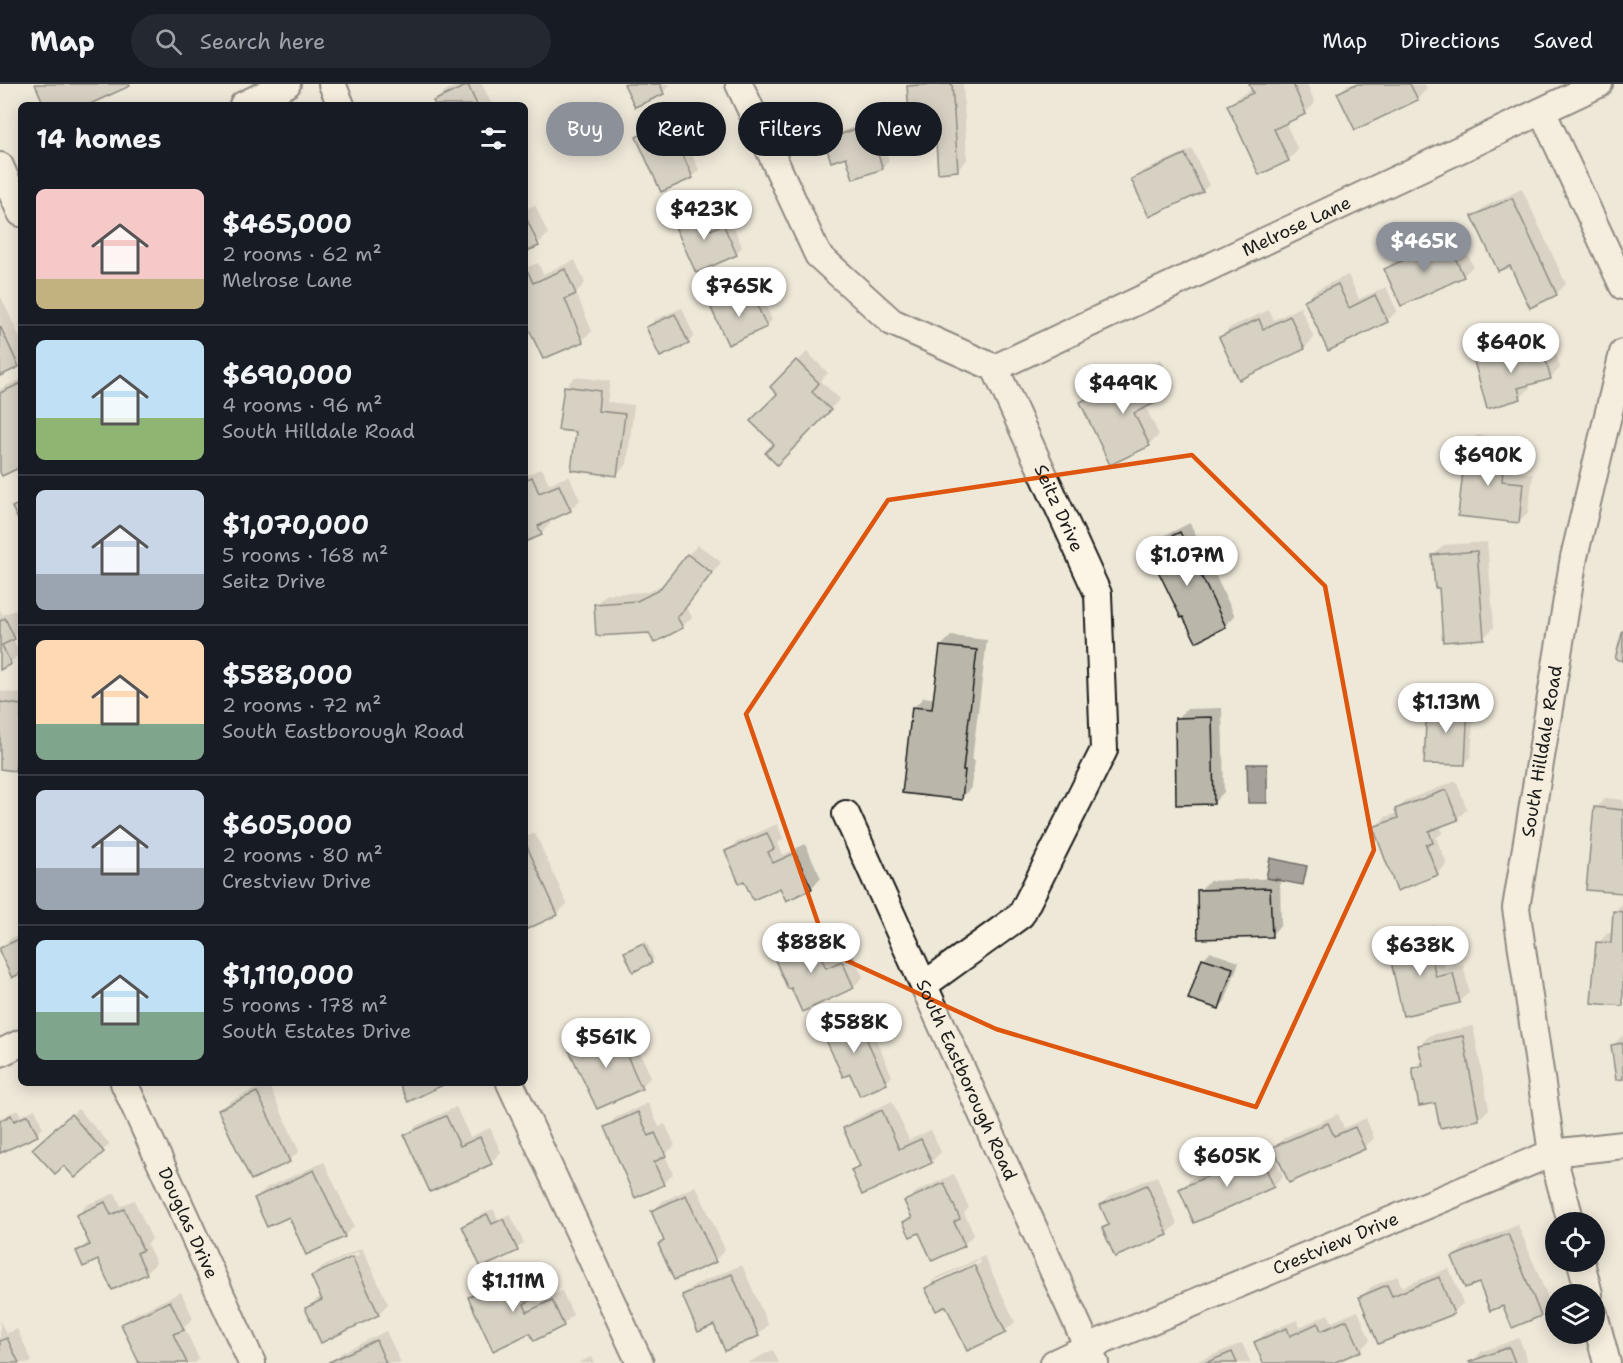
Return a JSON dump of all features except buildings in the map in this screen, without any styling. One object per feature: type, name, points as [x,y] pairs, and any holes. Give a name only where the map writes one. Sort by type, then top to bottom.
[{"type":"street","points":[[249,102],[287,84]]},
{"type":"street","points":[[332,84],[341,102]]},
{"type":"street","points":[[739,84],[818,255],[892,322],[994,368]]},
{"type":"street","name":"Melrose Lane","points":[[994,368],[1599,84]]},
{"type":"street","points":[[1542,111],[1623,286]]},
{"type":"street","points":[[0,166],[15,213]]},
{"type":"street","name":"South Hilldale Road","points":[[1568,1212],[1552,1153],[1516,908],[1574,557],[1623,353]]},
{"type":"street","name":"Seitz Drive","points":[[924,985],[1021,915],[1104,750],[1098,594],[994,368]]},
{"type":"street","name":"South Eastborough Road","points":[[846,814],[1091,1355]]},
{"type":"street","points":[[0,1053],[18,1044]]},
{"type":"street","name":"Douglas Drive","points":[[125,1086],[252,1363]]},
{"type":"street","points":[[511,1086],[640,1363]]},
{"type":"street","name":"Crestview Drive","points":[[1054,1363],[1091,1355],[1552,1153],[1623,1144]]},
{"type":"street","points":[[1602,1344],[1607,1363]]},
{"type":"highlighted area","points":[[1192,455],[1325,586],[1374,850],[1256,1107],[996,1029],[828,952],[746,714],[888,500]]},
{"type":"shaded area","points":[[1247,764],[1267,764],[1267,803],[1248,803]]},
{"type":"shaded area","points":[[1270,858],[1307,866],[1303,885],[1266,878]]}]
